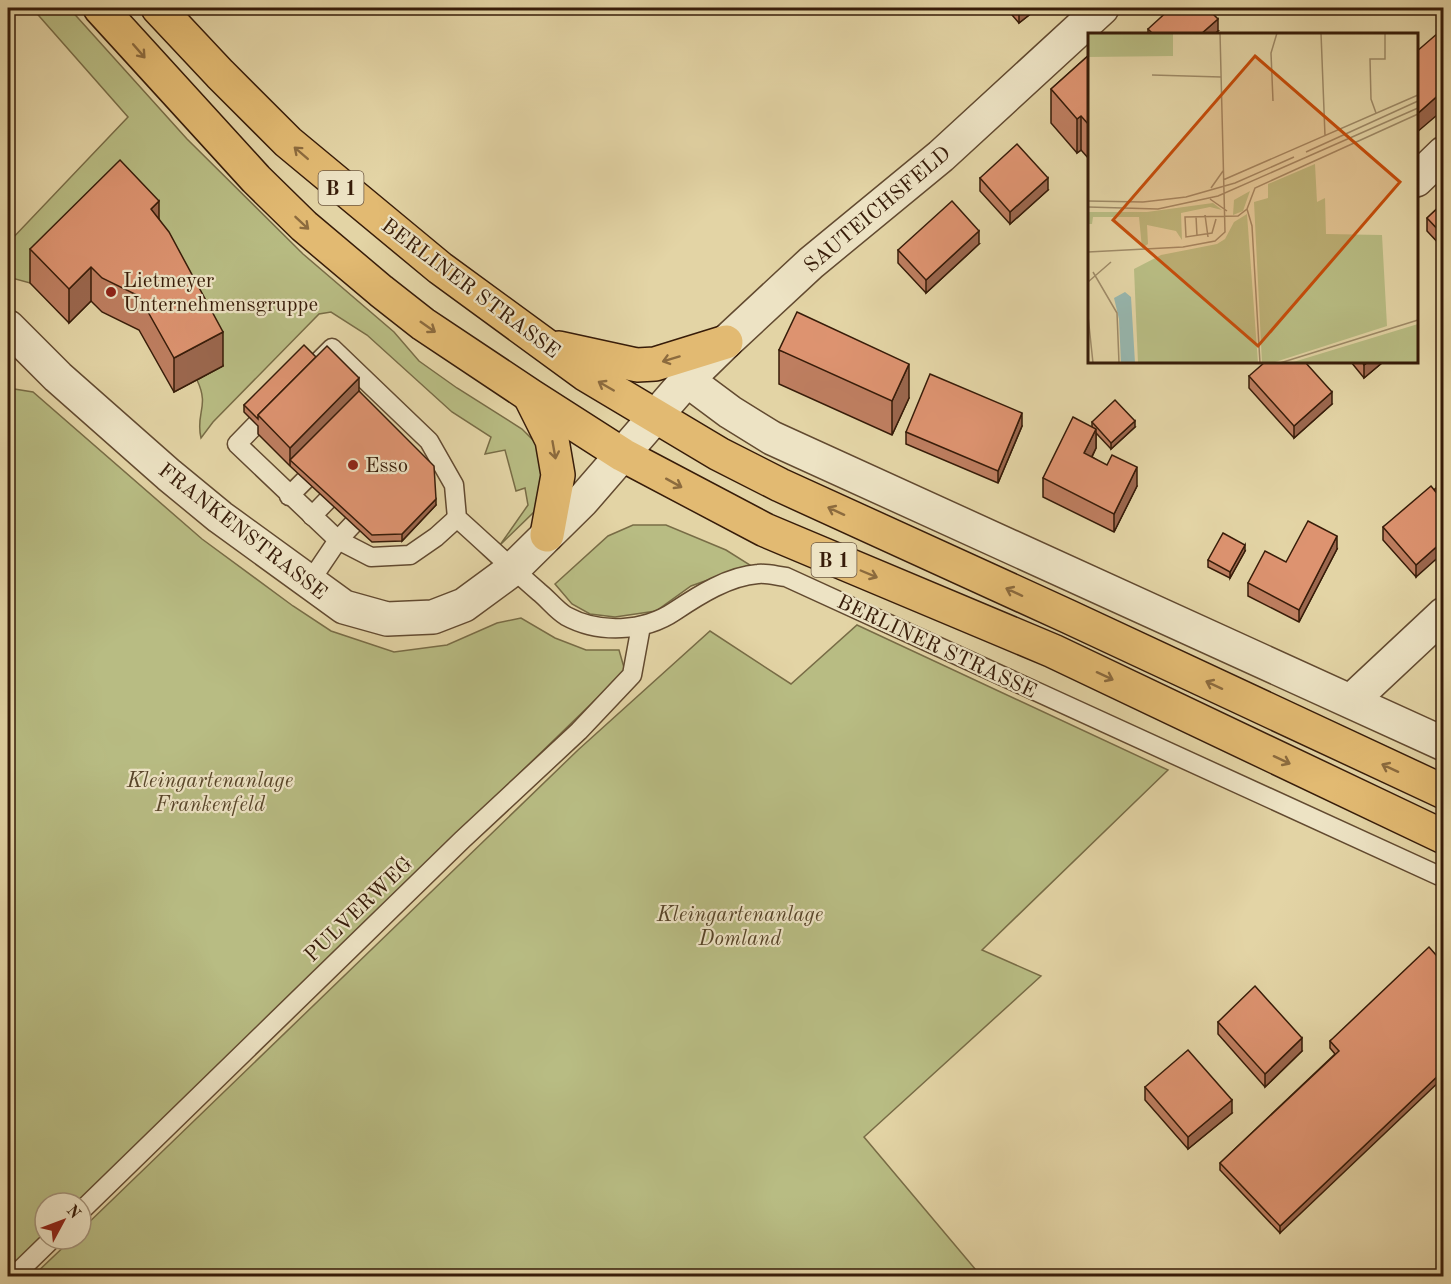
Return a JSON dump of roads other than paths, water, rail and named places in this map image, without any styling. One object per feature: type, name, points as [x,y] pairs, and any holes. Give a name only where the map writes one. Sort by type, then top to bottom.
[{"type":"main road","name":"B 1","points":[[100,8],[256,179],[304,226],[423,324],[622,455],[765,530],[1053,651],[1443,837]]},
{"type":"main road","name":"BERLINER STRASSE","points":[[158,8],[288,142],[440,268],[585,374],[657,416]]},
{"type":"main road","points":[[545,345],[637,365],[655,364],[726,342]]},
{"type":"main road","points":[[531,396],[552,440],[558,475],[547,535]]},
{"type":"main road","name":"B 1","points":[[657,416],[718,454],[780,485],[1443,792]]},
{"type":"street","name":"SAUTEICHSFELD","points":[[657,416],[687,380],[811,263],[941,156],[1102,8]]},
{"type":"street","points":[[1418,178],[1443,153]]},
{"type":"street","name":"FRANKENSTRASSE","points":[[8,327],[58,376],[169,475],[220,517],[344,607],[387,620],[433,617],[464,605],[513,569]]},
{"type":"street","points":[[687,380],[772,438],[1443,744]]},
{"type":"street","points":[[513,569],[582,501],[657,416]]},
{"type":"street","points":[[1351,701],[1443,614]]},
{"type":"lane","points":[[284,396],[237,444],[338,540],[371,557],[410,555],[436,537],[457,518],[454,485],[429,441],[405,419],[380,404],[332,348],[300,380]]},
{"type":"lane","points":[[390,435],[405,419]]},
{"type":"lane","points":[[414,458],[429,441]]},
{"type":"lane","points":[[290,496],[337,448]]},
{"type":"lane","points":[[312,516],[360,466]]},
{"type":"lane","points":[[309,583],[338,540],[383,491]]},
{"type":"lane","name":"BERLINER STRASSE","points":[[457,518],[522,579],[565,615],[592,627],[615,629],[642,626],[672,613],[694,597],[734,580],[759,574],[786,577],[1443,878]]},
{"type":"lane","name":"PULVERWEG","points":[[93,1199],[445,856],[587,723],[632,675],[642,626]]},
{"type":"lane","points":[[14,1276],[40,1251]]},
{"type":"place","name":"Lietmeyer Unternehmensgruppe","points":[[111,292]]},
{"type":"place","name":"Esso","points":[[353,465]]},
{"type":"park label","name":"Kleingartenanlage Frankenfeld","points":[[210,792]]},
{"type":"park label","name":"Kleingartenanlage Domland","points":[[740,926]]}]
